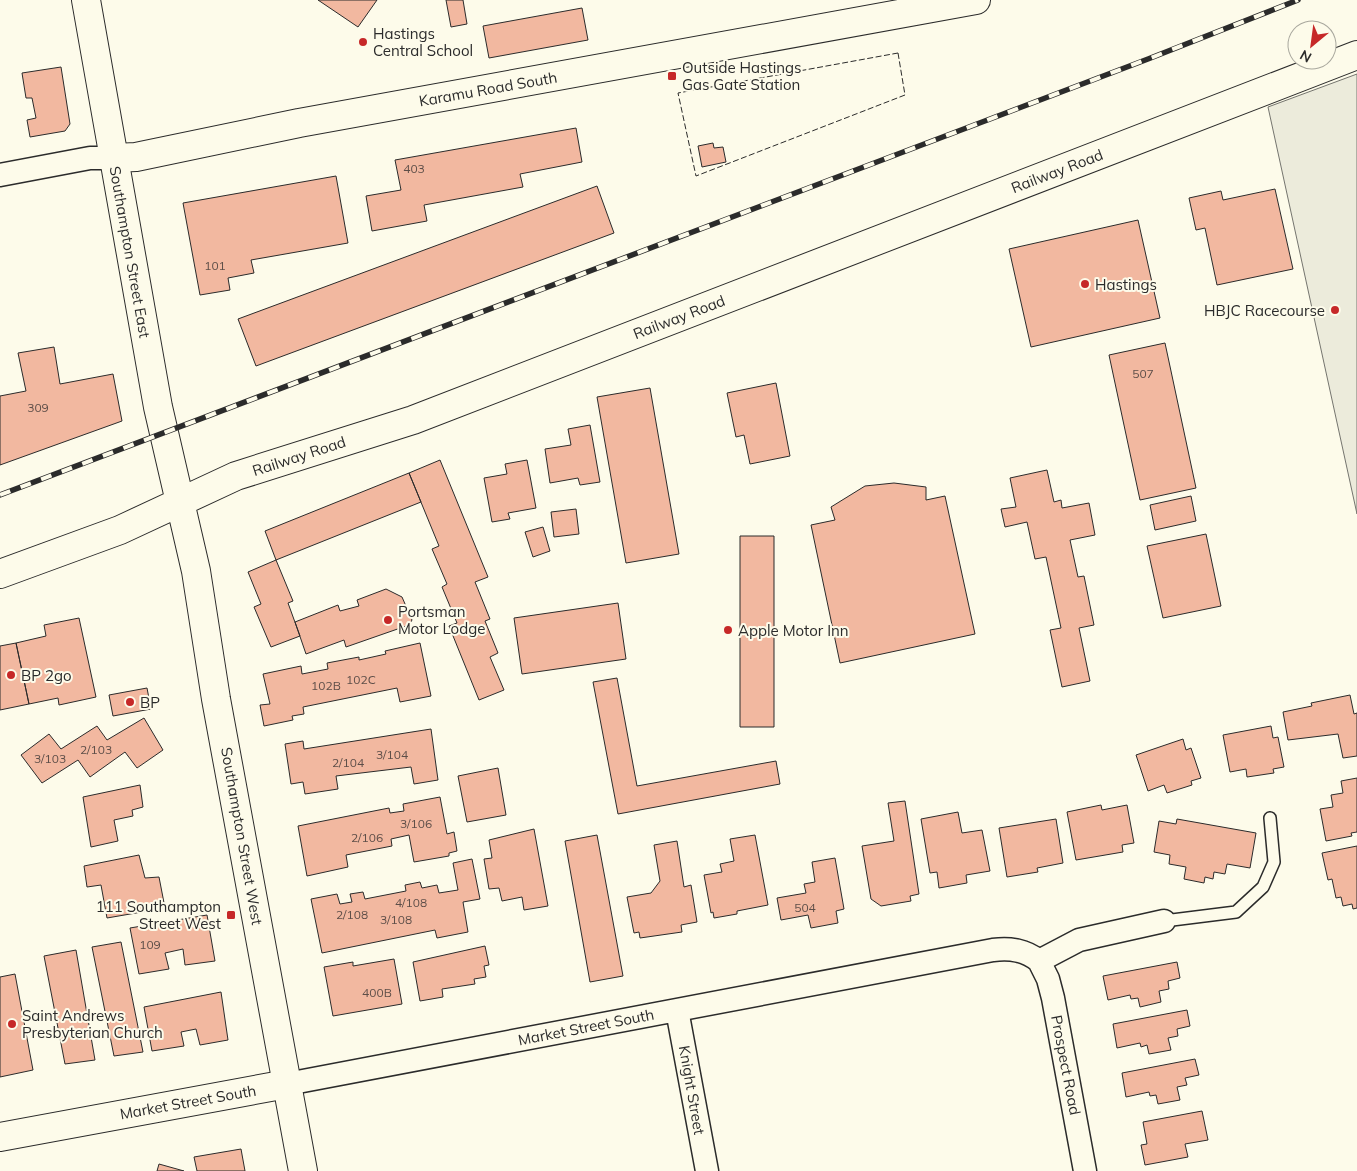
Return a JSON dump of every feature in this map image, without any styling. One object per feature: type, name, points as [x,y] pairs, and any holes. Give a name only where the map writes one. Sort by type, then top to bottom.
[{"type":"main road","name":"Southampton Street East","points":[[86,0],[158,407],[182,502]]},
{"type":"main road","name":"Karamu Road South","points":[[114,158],[136,157],[299,123],[976,0]]},
{"type":"main road","name":"Railway Road","points":[[0,574],[120,530],[236,476],[412,420],[1357,54]]},
{"type":"main road","name":"Southampton Street West","points":[[182,502],[196,571],[216,700],[303,1171]]},
{"type":"main road","name":"Market Street South","points":[[0,1137],[287,1084]]},
{"type":"street","name":"Karamu Road South","points":[[0,175],[90,158],[114,158]]},
{"type":"street","points":[[1039,961],[1080,940],[1164,921]]},
{"type":"street","name":"Market Street South","points":[[287,1084],[992,950],[1017,950],[1030,954],[1039,961]]},
{"type":"street","name":"Prospect Road","points":[[1039,961],[1048,979],[1053,998],[1085,1171]]},
{"type":"street","name":"Knight Street","points":[[677,1010],[707,1171]]},
{"type":"lane","points":[[1164,921],[1236,912],[1243,906],[1263,886],[1274,862],[1270,818]]},
{"type":"shaded area","name":"HBJC Racecourse","points":[[1357,74],[1357,514],[1268,107]]},
{"type":"building","points":[[318,0],[377,0],[358,27]]},
{"type":"building","points":[[446,0],[463,0],[467,24],[451,27]]},
{"type":"building","points":[[582,8],[588,40],[489,58],[483,26]]},
{"type":"building","points":[[61,67],[70,124],[65,131],[30,137],[27,120],[36,118],[32,98],[26,98],[22,73]]},
{"type":"building","points":[[576,128],[582,162],[520,174],[523,187],[424,205],[427,221],[372,231],[366,196],[401,190],[395,160]]},
{"type":"building","points":[[713,143],[714,148],[723,147],[726,162],[702,167],[698,146]]},
{"type":"building","points":[[336,176],[348,243],[251,260],[254,273],[228,278],[230,290],[200,295],[183,203]]},
{"type":"building","points":[[597,186],[614,233],[256,366],[238,319]]},
{"type":"building","points":[[1275,189],[1293,269],[1217,285],[1205,228],[1196,230],[1189,198],[1221,191],[1223,200]]},
{"type":"building","name":"Hastings","points":[[1138,220],[1160,318],[1031,347],[1009,249]]},
{"type":"building","points":[[1165,343],[1196,488],[1140,500],[1109,355]]},
{"type":"building","points":[[54,347],[60,384],[113,374],[122,421],[0,465],[0,396],[26,391],[18,353]]},
{"type":"building","points":[[776,383],[790,456],[750,464],[744,435],[736,437],[727,393]]},
{"type":"building","points":[[650,388],[679,554],[626,563],[597,397]]},
{"type":"building","points":[[590,425],[600,482],[580,485],[578,478],[550,483],[545,449],[571,445],[568,429]]},
{"type":"building","points":[[440,460],[488,577],[475,582],[490,619],[485,621],[498,653],[490,657],[504,690],[479,700],[449,626],[457,623],[442,587],[447,584],[432,549],[439,546],[409,473]]},
{"type":"building","points":[[527,460],[536,508],[508,513],[510,519],[492,522],[484,478],[507,474],[505,464]]},
{"type":"building","points":[[1047,470],[1054,502],[1061,500],[1062,508],[1089,503],[1095,535],[1070,540],[1078,577],[1084,576],[1094,625],[1079,628],[1090,681],[1062,687],[1050,630],[1061,628],[1046,557],[1035,559],[1027,522],[1005,527],[1001,509],[1016,507],[1010,478]]},
{"type":"building","points":[[409,473],[421,502],[276,560],[265,531]]},
{"type":"building","points":[[894,483],[926,487],[926,500],[945,496],[975,634],[840,663],[811,525],[835,520],[831,507],[865,486]]},
{"type":"building","points":[[1191,496],[1196,521],[1155,530],[1150,505]]},
{"type":"building","points":[[576,509],[579,534],[554,537],[551,512]]},
{"type":"building","points":[[543,527],[550,551],[533,557],[525,532]]},
{"type":"building","points":[[1206,534],[1221,606],[1163,618],[1147,546]]},
{"type":"building","points":[[740,536],[774,536],[774,727],[740,727]]},
{"type":"building","points":[[276,560],[293,601],[288,603],[300,636],[271,647],[254,607],[261,604],[248,572]]},
{"type":"building","points":[[386,589],[402,597],[412,620],[409,625],[346,647],[344,640],[306,654],[295,622],[338,605],[340,611],[359,606],[357,600]]},
{"type":"building","points":[[618,603],[626,659],[522,674],[514,618]]},
{"type":"building","points":[[79,618],[96,697],[59,705],[58,698],[29,704],[16,643],[46,636],[44,625]]},
{"type":"building","name":"BP 2go","points":[[16,643],[29,704],[0,710],[0,646]]},
{"type":"building","points":[[420,643],[431,696],[400,702],[397,688],[303,707],[304,714],[292,716],[293,720],[264,726],[260,705],[270,704],[263,674],[301,666],[302,674],[328,669],[327,663],[359,657],[359,660],[386,654],[385,651]]},
{"type":"building","points":[[617,678],[637,786],[776,761],[780,784],[618,814],[593,682]]},
{"type":"building","name":"BP","points":[[147,688],[151,709],[113,716],[109,695]]},
{"type":"building","points":[[1350,695],[1354,714],[1357,713],[1357,756],[1343,758],[1338,734],[1288,740],[1283,712],[1312,706],[1311,703]]},
{"type":"building","points":[[144,718],[163,750],[137,768],[125,752],[90,777],[78,760],[42,783],[21,755],[49,734],[61,749],[97,726],[107,740]]},
{"type":"building","points":[[1271,726],[1273,738],[1278,737],[1284,767],[1273,769],[1274,773],[1247,777],[1246,769],[1230,772],[1223,735]]},
{"type":"building","points":[[431,729],[438,780],[414,784],[411,767],[336,776],[338,789],[305,794],[303,782],[291,784],[285,744],[303,741],[304,749]]},
{"type":"building","points":[[1183,739],[1186,750],[1191,748],[1201,778],[1191,781],[1192,785],[1167,793],[1164,785],[1148,791],[1136,755]]},
{"type":"building","points":[[498,768],[506,815],[467,822],[458,776]]},
{"type":"building","points":[[1357,778],[1357,832],[1351,833],[1352,836],[1326,841],[1320,809],[1333,807],[1331,795],[1343,793],[1341,781]]},
{"type":"building","points":[[140,785],[143,807],[132,810],[133,816],[114,820],[118,841],[91,847],[83,797]]},
{"type":"building","points":[[440,797],[447,834],[454,832],[457,851],[449,853],[449,856],[414,862],[409,835],[391,839],[392,846],[346,855],[348,867],[307,876],[298,826],[389,808],[390,813],[404,811],[403,804]]},
{"type":"building","points":[[905,801],[919,894],[910,896],[911,901],[881,906],[871,899],[862,846],[894,841],[888,803]]},
{"type":"building","points":[[1101,805],[1102,810],[1127,805],[1134,843],[1122,845],[1123,852],[1076,860],[1067,812]]},
{"type":"building","points":[[958,812],[962,833],[982,830],[990,871],[966,875],[967,883],[939,888],[937,872],[930,873],[921,819]]},
{"type":"building","points":[[1056,819],[1063,863],[1037,868],[1038,872],[1007,877],[999,828]]},
{"type":"building","points":[[1177,819],[1256,833],[1250,868],[1227,864],[1225,874],[1214,872],[1213,879],[1205,877],[1204,883],[1184,879],[1186,867],[1169,864],[1170,855],[1154,852],[1159,821],[1176,824]]},
{"type":"building","points":[[534,829],[548,906],[524,910],[522,897],[502,901],[499,888],[489,889],[484,859],[492,858],[489,840]]},
{"type":"building","points":[[597,835],[623,976],[590,982],[565,841]]},
{"type":"building","points":[[755,835],[768,905],[714,918],[713,912],[711,913],[704,875],[722,872],[720,864],[734,861],[730,839]]},
{"type":"building","points":[[677,841],[684,887],[691,885],[697,922],[681,925],[682,932],[640,938],[639,932],[634,933],[627,897],[651,893],[660,881],[654,845]]},
{"type":"building","points":[[1357,846],[1357,908],[1353,909],[1352,904],[1343,906],[1341,897],[1336,898],[1332,879],[1328,880],[1322,853]]},
{"type":"building","points":[[139,855],[145,878],[159,877],[165,908],[107,918],[101,885],[87,887],[84,866]]},
{"type":"building","points":[[835,858],[844,909],[836,911],[838,923],[811,928],[808,915],[781,920],[777,898],[806,893],[804,884],[815,882],[812,862]]},
{"type":"building","points":[[472,859],[480,899],[463,902],[468,932],[437,938],[435,930],[322,953],[311,899],[337,894],[340,904],[352,902],[350,894],[363,892],[365,899],[406,891],[405,885],[420,882],[422,888],[437,885],[439,893],[458,890],[453,863]]},
{"type":"building","points":[[207,915],[215,961],[185,965],[183,949],[165,953],[169,969],[139,974],[130,928]]},
{"type":"building","points":[[121,942],[143,1052],[114,1056],[92,947]]},
{"type":"building","points":[[485,946],[489,965],[484,966],[486,977],[474,979],[475,984],[442,989],[443,997],[420,1001],[413,962]]},
{"type":"building","points":[[76,950],[95,1060],[65,1064],[44,956]]},
{"type":"building","points":[[394,959],[402,1004],[333,1016],[324,967],[353,962],[353,966]]},
{"type":"building","points":[[1177,962],[1180,978],[1168,981],[1169,989],[1159,991],[1161,1002],[1140,1007],[1138,998],[1131,999],[1130,995],[1108,1000],[1103,976]]},
{"type":"building","name":"Saint Andrews Presbyterian Church","points":[[15,974],[33,1070],[0,1077],[0,977]]},
{"type":"building","points":[[221,992],[228,1040],[200,1045],[196,1029],[181,1032],[184,1046],[152,1051],[144,1007]]},
{"type":"building","points":[[1187,1010],[1190,1026],[1177,1029],[1178,1036],[1168,1038],[1171,1050],[1149,1054],[1147,1045],[1141,1047],[1140,1043],[1117,1048],[1113,1024]]},
{"type":"building","points":[[1195,1059],[1199,1075],[1185,1078],[1187,1085],[1177,1087],[1180,1100],[1158,1104],[1156,1095],[1150,1096],[1149,1092],[1126,1097],[1122,1073]]},
{"type":"building","points":[[1202,1111],[1208,1140],[1185,1144],[1188,1157],[1145,1165],[1141,1145],[1147,1144],[1143,1122]]},
{"type":"building","points":[[241,1149],[245,1171],[197,1171],[194,1157]]},
{"type":"building","points":[[159,1164],[184,1171],[157,1171]]},
{"type":"railway","points":[[0,495],[1148,59],[1298,0]]},
{"type":"fence","points":[[898,53],[905,95],[696,176],[678,93],[898,53]]},
{"type":"place","name":"Hastings Central School","points":[[363,42]]},
{"type":"place","name":"Outside Hastings Gas Gate Station","points":[[672,76]]},
{"type":"place","name":"Hastings","points":[[1085,284]]},
{"type":"place","name":"HBJC Racecourse","points":[[1335,310]]},
{"type":"place","name":"Portsman Motor Lodge","points":[[388,620]]},
{"type":"place","name":"Apple Motor Inn","points":[[728,630]]},
{"type":"place","name":"BP 2go","points":[[11,675]]},
{"type":"place","name":"BP","points":[[130,702]]},
{"type":"place","name":"111 Southampton Street West","points":[[231,915]]},
{"type":"place","name":"Saint Andrews Presbyterian Church","points":[[12,1024]]}]
